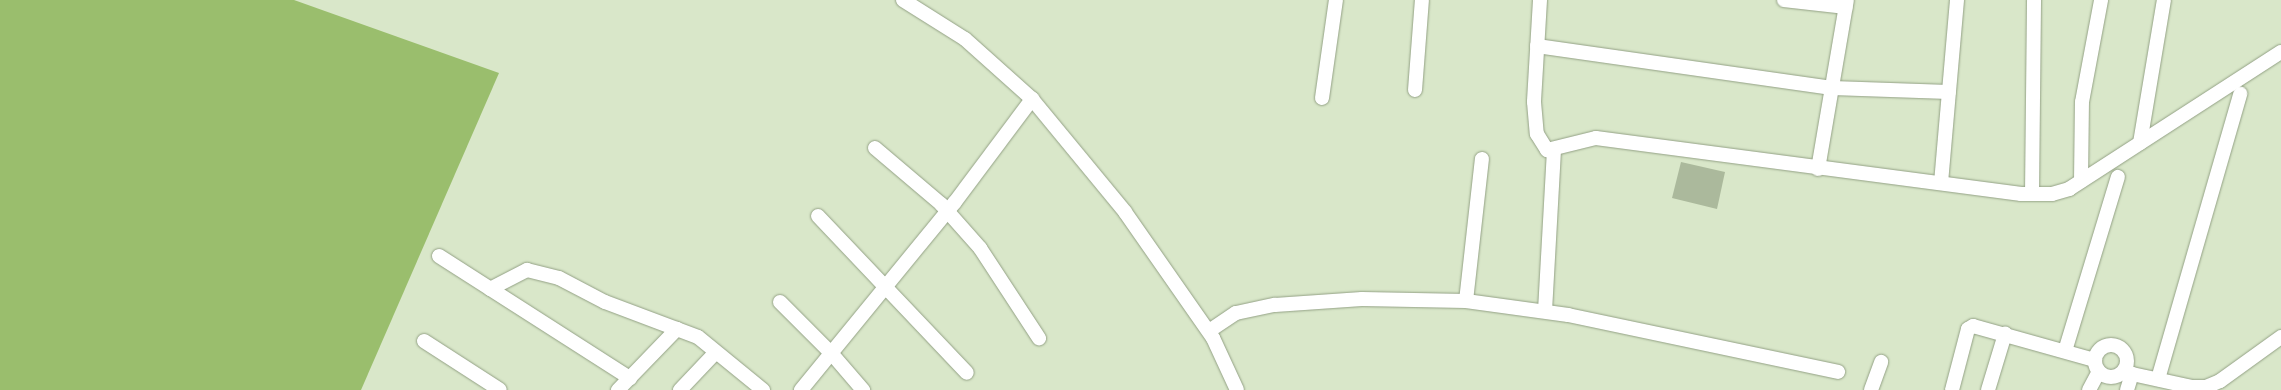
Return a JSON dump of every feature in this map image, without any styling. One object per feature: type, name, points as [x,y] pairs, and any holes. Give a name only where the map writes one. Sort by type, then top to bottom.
[{"type":"street","points":[[902,0],[965,39],[1032,99],[1125,212],[1209,331],[1237,390]]},
{"type":"street","points":[[1322,98],[1336,0]]},
{"type":"street","points":[[1415,90],[1422,0]]},
{"type":"street","points":[[1540,0],[1534,102],[1537,134],[1544,148],[1554,151],[1596,138],[1818,169],[2032,194],[2060,192],[2081,181],[2281,52]]},
{"type":"street","points":[[1784,0],[1847,3],[1818,169]]},
{"type":"street","points":[[1941,183],[1957,0]]},
{"type":"street","points":[[2032,194],[2034,0]]},
{"type":"street","points":[[2081,181],[2082,102],[2101,0]]},
{"type":"street","points":[[2140,143],[2164,0]]},
{"type":"street","points":[[1537,46],[1832,88],[1949,92]]},
{"type":"street","points":[[2158,379],[2240,94]]},
{"type":"street","points":[[801,390],[947,211],[1032,99]]},
{"type":"street","points":[[875,148],[947,211],[980,248],[1039,338]]},
{"type":"street","points":[[1545,311],[1554,151]]},
{"type":"street","points":[[1466,301],[1482,159]]},
{"type":"street","points":[[2065,351],[2118,177]]},
{"type":"street","points":[[818,216],[887,286],[966,373]]},
{"type":"street","points":[[439,256],[630,378]]},
{"type":"street","points":[[490,289],[519,272],[538,271],[605,302],[698,337],[763,390]]},
{"type":"street","points":[[1209,331],[1236,313],[1275,305],[1362,299],[1466,301],[1545,311],[1838,372]]},
{"type":"street","points":[[780,302],[832,354],[862,390]]},
{"type":"street","points":[[1952,390],[1968,329],[1981,326],[2065,351],[2097,366],[2108,377],[2127,373],[2206,387],[2220,381],[2281,337]]},
{"type":"street","points":[[618,390],[677,329]]},
{"type":"street","points":[[1988,390],[2005,334]]},
{"type":"street","points":[[424,341],[500,390]]},
{"type":"street","points":[[2089,390],[2101,348],[2114,346],[2125,354],[2127,361],[2127,390]]},
{"type":"street","points":[[680,390],[716,352]]},
{"type":"street","points":[[1871,390],[1880,362]]},
{"type":"green space","points":[[0,0],[294,0],[499,73],[361,390],[0,390]]},
{"type":"building","points":[[1681,162],[1725,172],[1717,209],[1672,198]]}]
